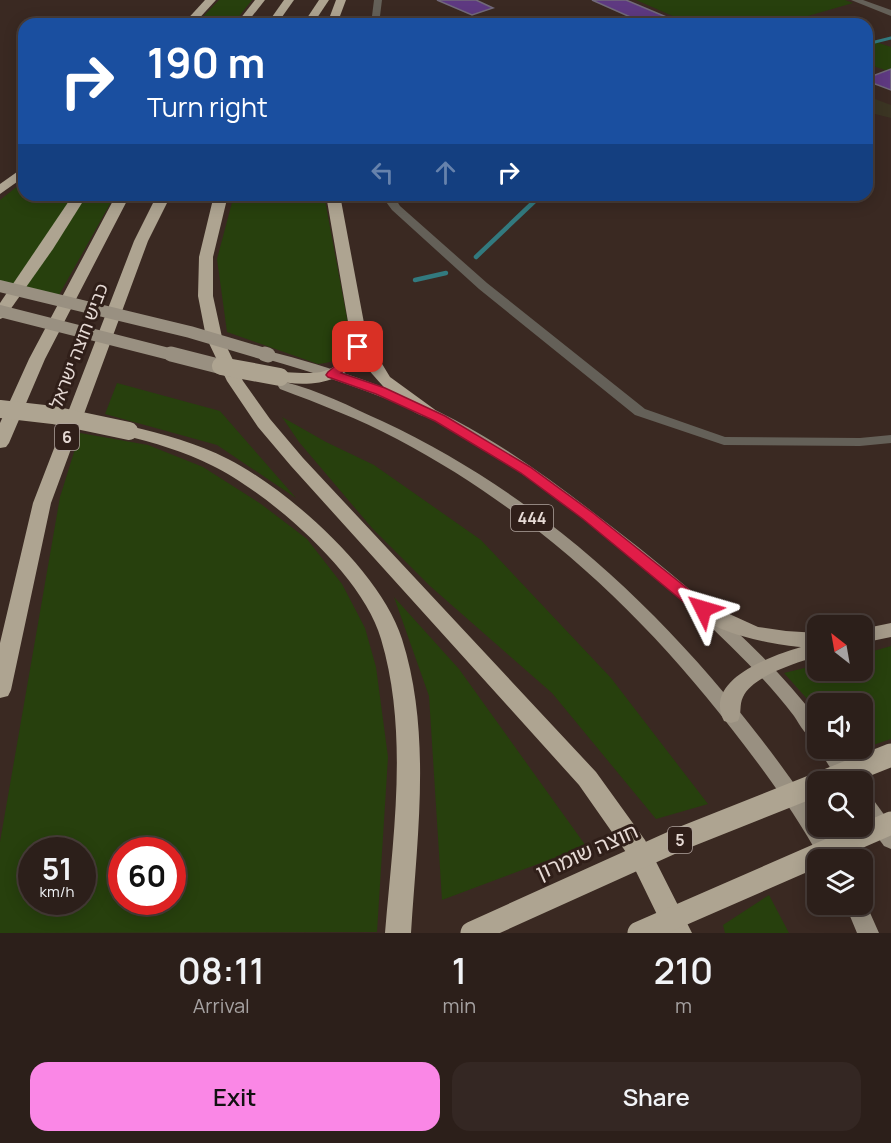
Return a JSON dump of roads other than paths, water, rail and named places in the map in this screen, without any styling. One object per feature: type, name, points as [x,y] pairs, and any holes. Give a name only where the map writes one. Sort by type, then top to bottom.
[{"type":"highway","points":[[194,18],[211,0]]},
{"type":"highway","points":[[212,16],[224,0]]},
{"type":"highway","points":[[245,18],[260,0]]},
{"type":"highway","points":[[276,18],[290,0]]},
{"type":"highway","points":[[312,18],[324,0]]},
{"type":"highway","points":[[334,18],[341,0]]},
{"type":"highway","points":[[0,190],[18,176]]},
{"type":"highway","points":[[0,312],[46,249],[76,201]]},
{"type":"highway","name":"כביש חוצה ישראל","points":[[0,443],[37,359],[120,201]]},
{"type":"highway","name":"כביש חוצה ישראל","points":[[0,690],[42,503],[141,240],[161,201]]},
{"type":"highway","points":[[219,201],[207,238],[203,262],[205,297],[222,356],[239,388],[258,416],[304,468],[524,707],[590,783],[619,820],[648,868],[679,933]]},
{"type":"highway","points":[[334,201],[359,339],[372,364],[384,380],[428,413]]},
{"type":"highway","points":[[221,366],[282,382],[311,380],[332,375],[348,361],[358,347],[359,339]]},
{"type":"highway","points":[[0,409],[53,415],[172,441],[194,449],[245,475],[323,538],[362,584],[390,633],[403,689],[408,731],[398,933]]},
{"type":"highway","points":[[703,609],[738,628],[767,637],[807,639]]},
{"type":"highway","points":[[873,634],[891,630]]},
{"type":"highway","points":[[731,715],[731,699],[744,682],[763,668],[807,653]]},
{"type":"highway","name":"חוצה שומרון","points":[[472,933],[558,892],[815,782],[891,755]]},
{"type":"highway","points":[[639,933],[891,824]]},
{"type":"main road","name":"444","points":[[0,286],[190,332],[268,355],[380,391],[452,424],[525,470],[588,516],[703,609],[763,668],[807,722]]},
{"type":"main road","points":[[0,312],[221,366]]},
{"type":"main road","name":"444","points":[[282,382],[357,413],[414,442],[485,484],[566,542],[623,593],[698,671],[811,821],[826,849]]},
{"type":"main road","points":[[873,815],[891,840]]},
{"type":"main road","points":[[860,915],[868,933]]},
{"type":"street","points":[[376,18],[378,0]]},
{"type":"street","points":[[855,0],[891,13]]},
{"type":"street","points":[[391,201],[396,208],[483,286],[640,411],[724,441],[860,442],[891,439]]},
{"type":"waterway","points":[[873,42],[891,38]]},
{"type":"waterway","points":[[476,257],[535,201]]},
{"type":"waterway","points":[[415,280],[446,273]]}]
